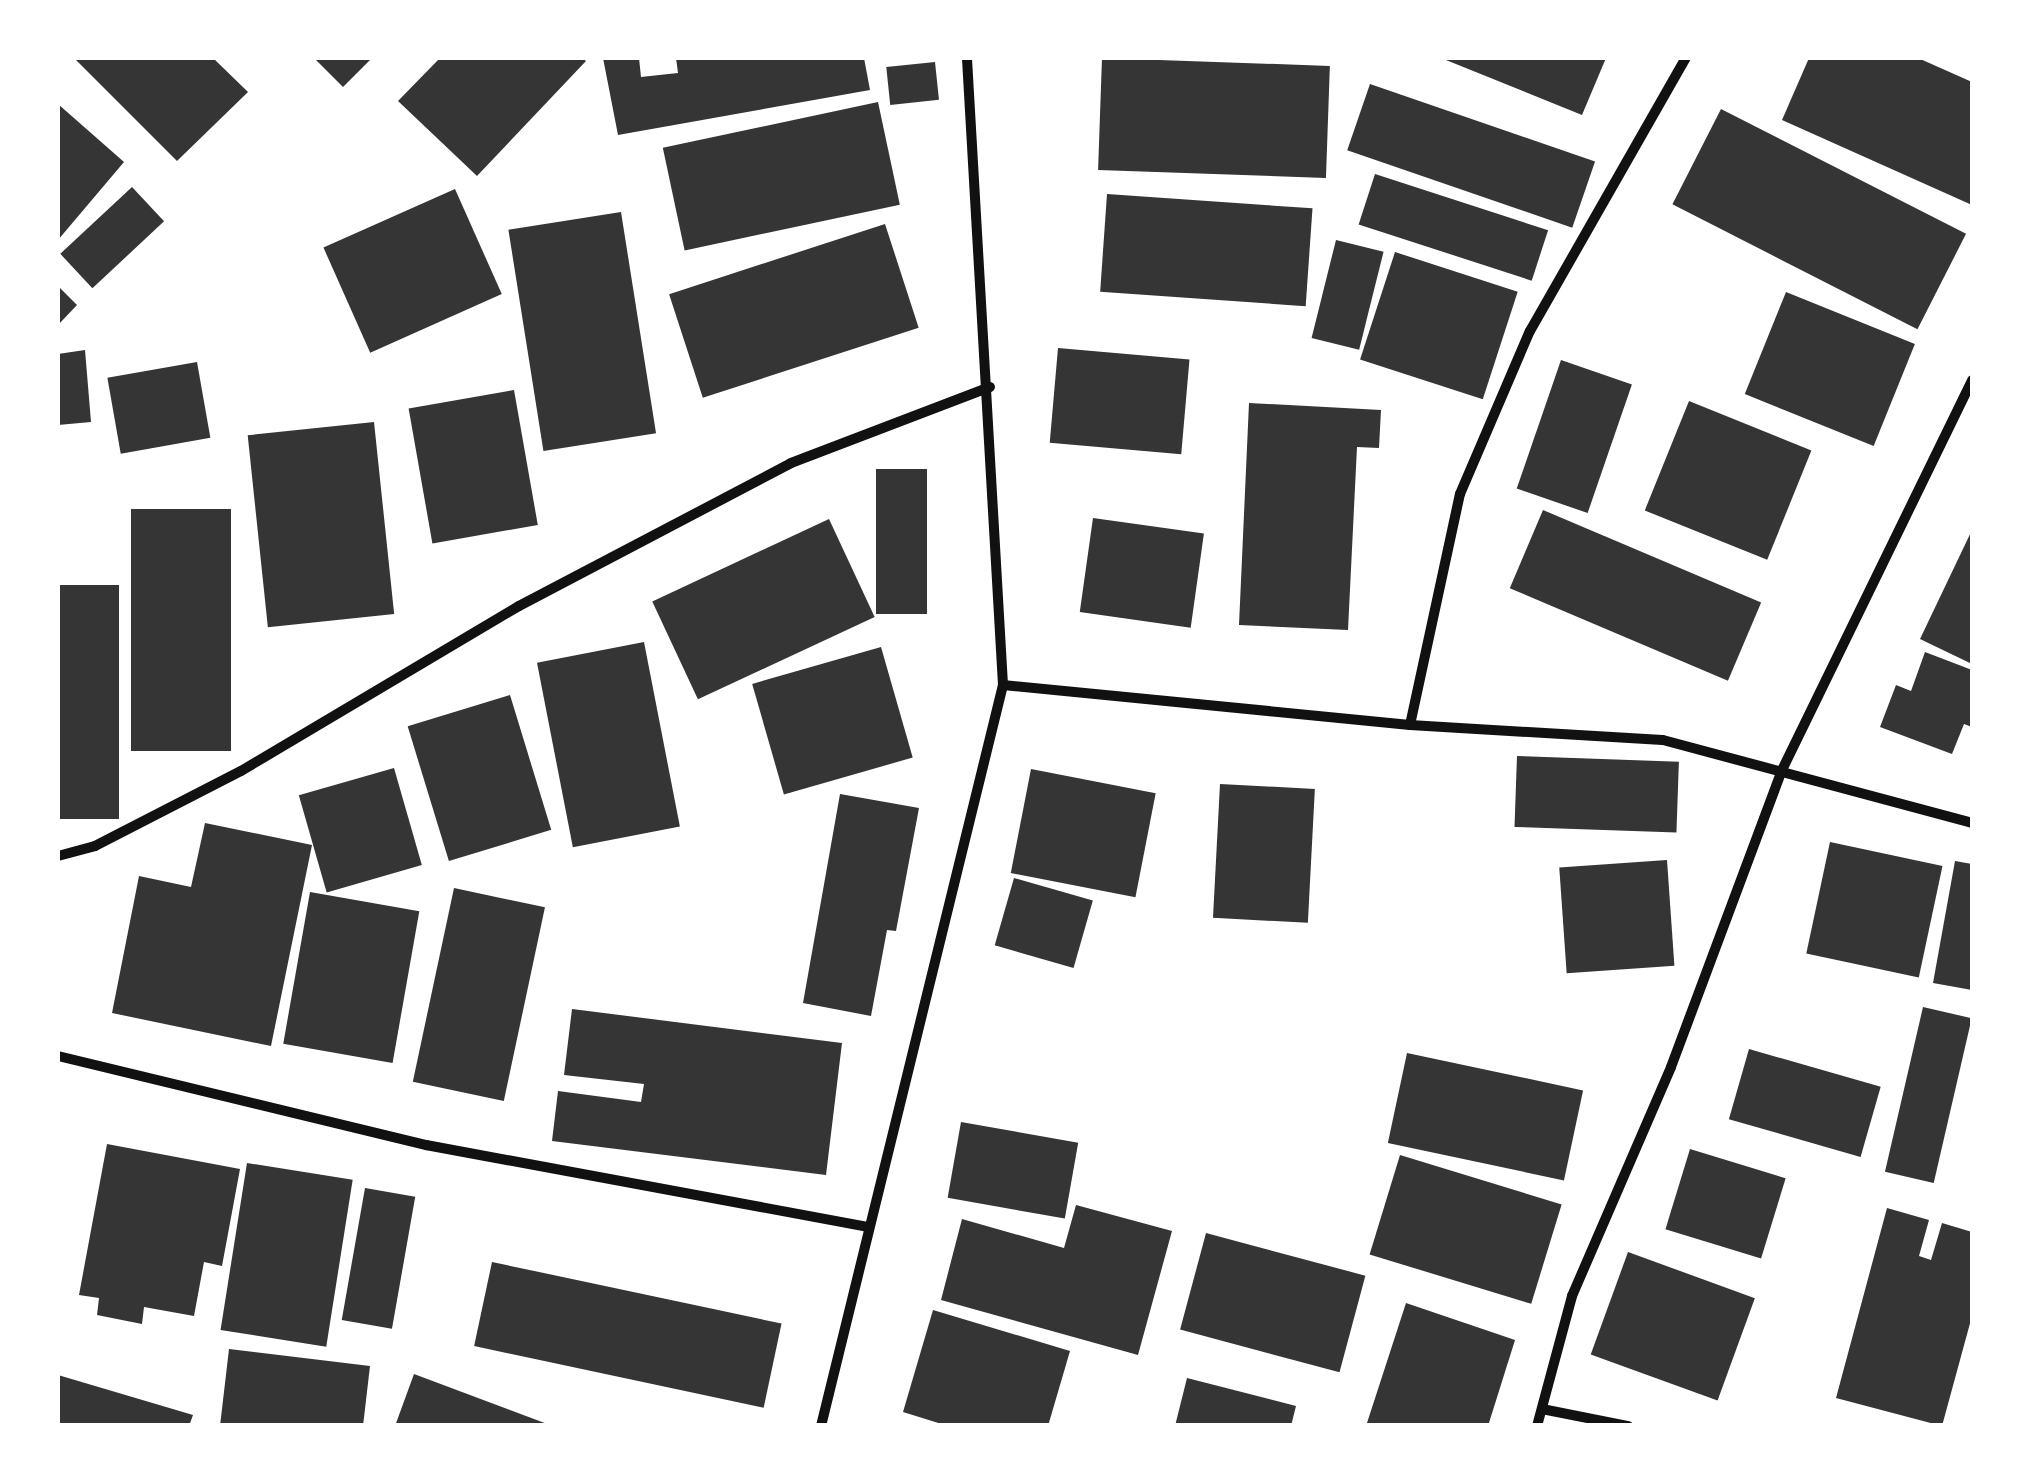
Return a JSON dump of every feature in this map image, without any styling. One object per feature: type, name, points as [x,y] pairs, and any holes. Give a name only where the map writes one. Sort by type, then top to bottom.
[{"type":"street","points":[[820,1426],[1003,685],[990,387],[967,58]]},
{"type":"street","points":[[1410,726],[1460,494],[1530,332],[1686,58]]},
{"type":"street","points":[[1537,1426],[1572,1296],[1671,1067],[1782,770],[1972,380]]},
{"type":"street","points":[[58,856],[95,846],[242,771],[520,606],[791,463],[990,387]]},
{"type":"street","points":[[1003,685],[1410,726],[1662,740],[1972,823]]},
{"type":"street","points":[[58,1056],[426,1145],[867,1227]]},
{"type":"street","points":[[1542,1408],[1628,1426]]},
{"type":"building","points":[[74,58],[213,58],[248,92],[177,161]]},
{"type":"building","points":[[314,58],[372,58],[343,87]]},
{"type":"building","points":[[440,58],[586,61],[477,176],[398,101]]},
{"type":"building","points":[[603,58],[639,58],[641,77],[678,73],[676,58],[864,58],[870,90],[618,135]]},
{"type":"building","points":[[1102,58],[1330,66],[1326,178],[1098,170]]},
{"type":"building","points":[[1441,58],[1606,58],[1582,115]]},
{"type":"building","points":[[1809,58],[1918,58],[1972,82],[1972,205],[1782,120]]},
{"type":"building","points":[[935,62],[939,100],[890,105],[886,67]]},
{"type":"building","points":[[1370,84],[1595,161],[1572,228],[1347,150]]},
{"type":"building","points":[[878,102],[900,205],[685,250],[663,148]]},
{"type":"building","points":[[58,104],[124,162],[58,240]]},
{"type":"building","points":[[1721,109],[1966,234],[1917,329],[1672,204]]},
{"type":"building","points":[[1375,174],[1548,230],[1532,281],[1359,224]]},
{"type":"building","points":[[132,187],[164,221],[92,288],[60,254]]},
{"type":"building","points":[[455,189],[502,294],[370,353],[323,248]]},
{"type":"building","points":[[1107,194],[1312,208],[1306,306],[1100,292]]},
{"type":"building","points":[[621,212],[656,433],[543,451],[508,230]]},
{"type":"building","points":[[885,224],[919,328],[703,398],[669,294]]},
{"type":"building","points":[[1336,240],[1384,252],[1359,350],[1312,338]]},
{"type":"building","points":[[1395,252],[1518,292],[1483,399],[1360,359]]},
{"type":"building","points":[[58,286],[77,305],[58,325]]},
{"type":"building","points":[[1786,292],[1915,344],[1874,446],[1745,394]]},
{"type":"building","points":[[1058,348],[1189,360],[1181,454],[1050,443]]},
{"type":"building","points":[[85,350],[91,422],[58,425],[58,354]]},
{"type":"building","points":[[1561,360],[1632,384],[1588,513],[1517,489]]},
{"type":"building","points":[[197,362],[210,438],[121,454],[107,378]]},
{"type":"building","points":[[514,390],[538,525],[432,543],[409,409]]},
{"type":"building","points":[[1689,401],[1811,450],[1767,560],[1645,510]]},
{"type":"building","points":[[1249,403],[1381,410],[1379,448],[1357,447],[1348,630],[1239,625]]},
{"type":"building","points":[[374,422],[394,614],[268,627],[248,435]]},
{"type":"building","points":[[876,469],[927,469],[927,614],[876,614]]},
{"type":"building","points":[[131,509],[231,509],[231,751],[131,751]]},
{"type":"building","points":[[1543,510],[1761,603],[1728,681],[1510,588]]},
{"type":"building","points":[[1093,518],[1204,534],[1191,628],[1080,612]]},
{"type":"building","points":[[829,519],[875,617],[698,699],[652,601]]},
{"type":"building","points":[[1972,530],[1972,664],[1920,639]]},
{"type":"building","points":[[58,585],[119,585],[119,819],[58,819]]},
{"type":"building","points":[[644,642],[680,827],[573,847],[537,663]]},
{"type":"building","points":[[881,647],[913,758],[784,794],[752,684]]},
{"type":"building","points":[[1925,652],[1972,670],[1972,727],[1964,724],[1952,754],[1880,727],[1896,685],[1911,691]]},
{"type":"building","points":[[510,695],[551,830],[449,861],[408,726]]},
{"type":"building","points":[[1517,756],[1679,762],[1676,833],[1515,827]]},
{"type":"building","points":[[394,768],[422,865],[327,892],[299,795]]},
{"type":"building","points":[[1031,769],[1156,793],[1135,897],[1011,873]]},
{"type":"building","points":[[1220,784],[1315,789],[1308,923],[1213,918]]},
{"type":"building","points":[[840,794],[919,808],[896,931],[887,930],[871,1016],[803,1003]]},
{"type":"building","points":[[205,823],[312,845],[271,1046],[112,1013],[139,876],[191,887]]},
{"type":"building","points":[[1830,842],[1942,866],[1919,977],[1806,954]]},
{"type":"building","points":[[1667,860],[1674,966],[1567,973],[1559,868]]},
{"type":"building","points":[[1955,861],[1972,864],[1972,990],[1933,983]]},
{"type":"building","points":[[1014,878],[1093,901],[1074,968],[995,945]]},
{"type":"building","points":[[454,888],[545,907],[504,1101],[413,1082]]},
{"type":"building","points":[[310,892],[419,911],[393,1063],[283,1044]]},
{"type":"building","points":[[1923,1007],[1972,1018],[1934,1183],[1885,1172]]},
{"type":"building","points":[[572,1009],[842,1043],[826,1175],[552,1141],[558,1091],[641,1102],[644,1084],[564,1075]]},
{"type":"building","points":[[1749,1049],[1881,1087],[1861,1157],[1729,1119]]},
{"type":"building","points":[[1407,1053],[1583,1090],[1564,1180],[1388,1143]]},
{"type":"building","points":[[961,1122],[1078,1143],[1065,1218],[948,1198]]},
{"type":"building","points":[[107,1144],[240,1169],[222,1266],[204,1262],[194,1316],[144,1307],[142,1324],[97,1315],[99,1298],[79,1295]]},
{"type":"building","points":[[1690,1149],[1786,1178],[1761,1259],[1665,1229]]},
{"type":"building","points":[[1400,1155],[1562,1204],[1531,1304],[1370,1254]]},
{"type":"building","points":[[247,1163],[353,1180],[326,1347],[221,1330]]},
{"type":"building","points":[[365,1188],[415,1197],[392,1329],[342,1320]]},
{"type":"building","points":[[1076,1205],[1172,1231],[1138,1355],[941,1300],[962,1219],[1064,1248]]},
{"type":"building","points":[[1887,1208],[1929,1220],[1919,1256],[1931,1260],[1942,1223],[1972,1232],[1972,1316],[1942,1426],[1836,1398]]},
{"type":"building","points":[[1206,1233],[1365,1276],[1339,1372],[1180,1330]]},
{"type":"building","points":[[1628,1252],[1755,1298],[1718,1401],[1591,1354]]},
{"type":"building","points":[[492,1262],[782,1324],[764,1408],[474,1346]]},
{"type":"building","points":[[1406,1303],[1515,1340],[1488,1426],[1366,1426]]},
{"type":"building","points":[[933,1310],[1070,1351],[1048,1426],[948,1426],[903,1412]]},
{"type":"building","points":[[229,1349],[370,1366],[363,1426],[220,1426]]},
{"type":"building","points":[[414,1374],[550,1425],[550,1426],[395,1426]]},
{"type":"building","points":[[58,1375],[193,1415],[189,1426],[58,1426]]},
{"type":"building","points":[[1187,1378],[1296,1406],[1291,1426],[1175,1426]]}]
